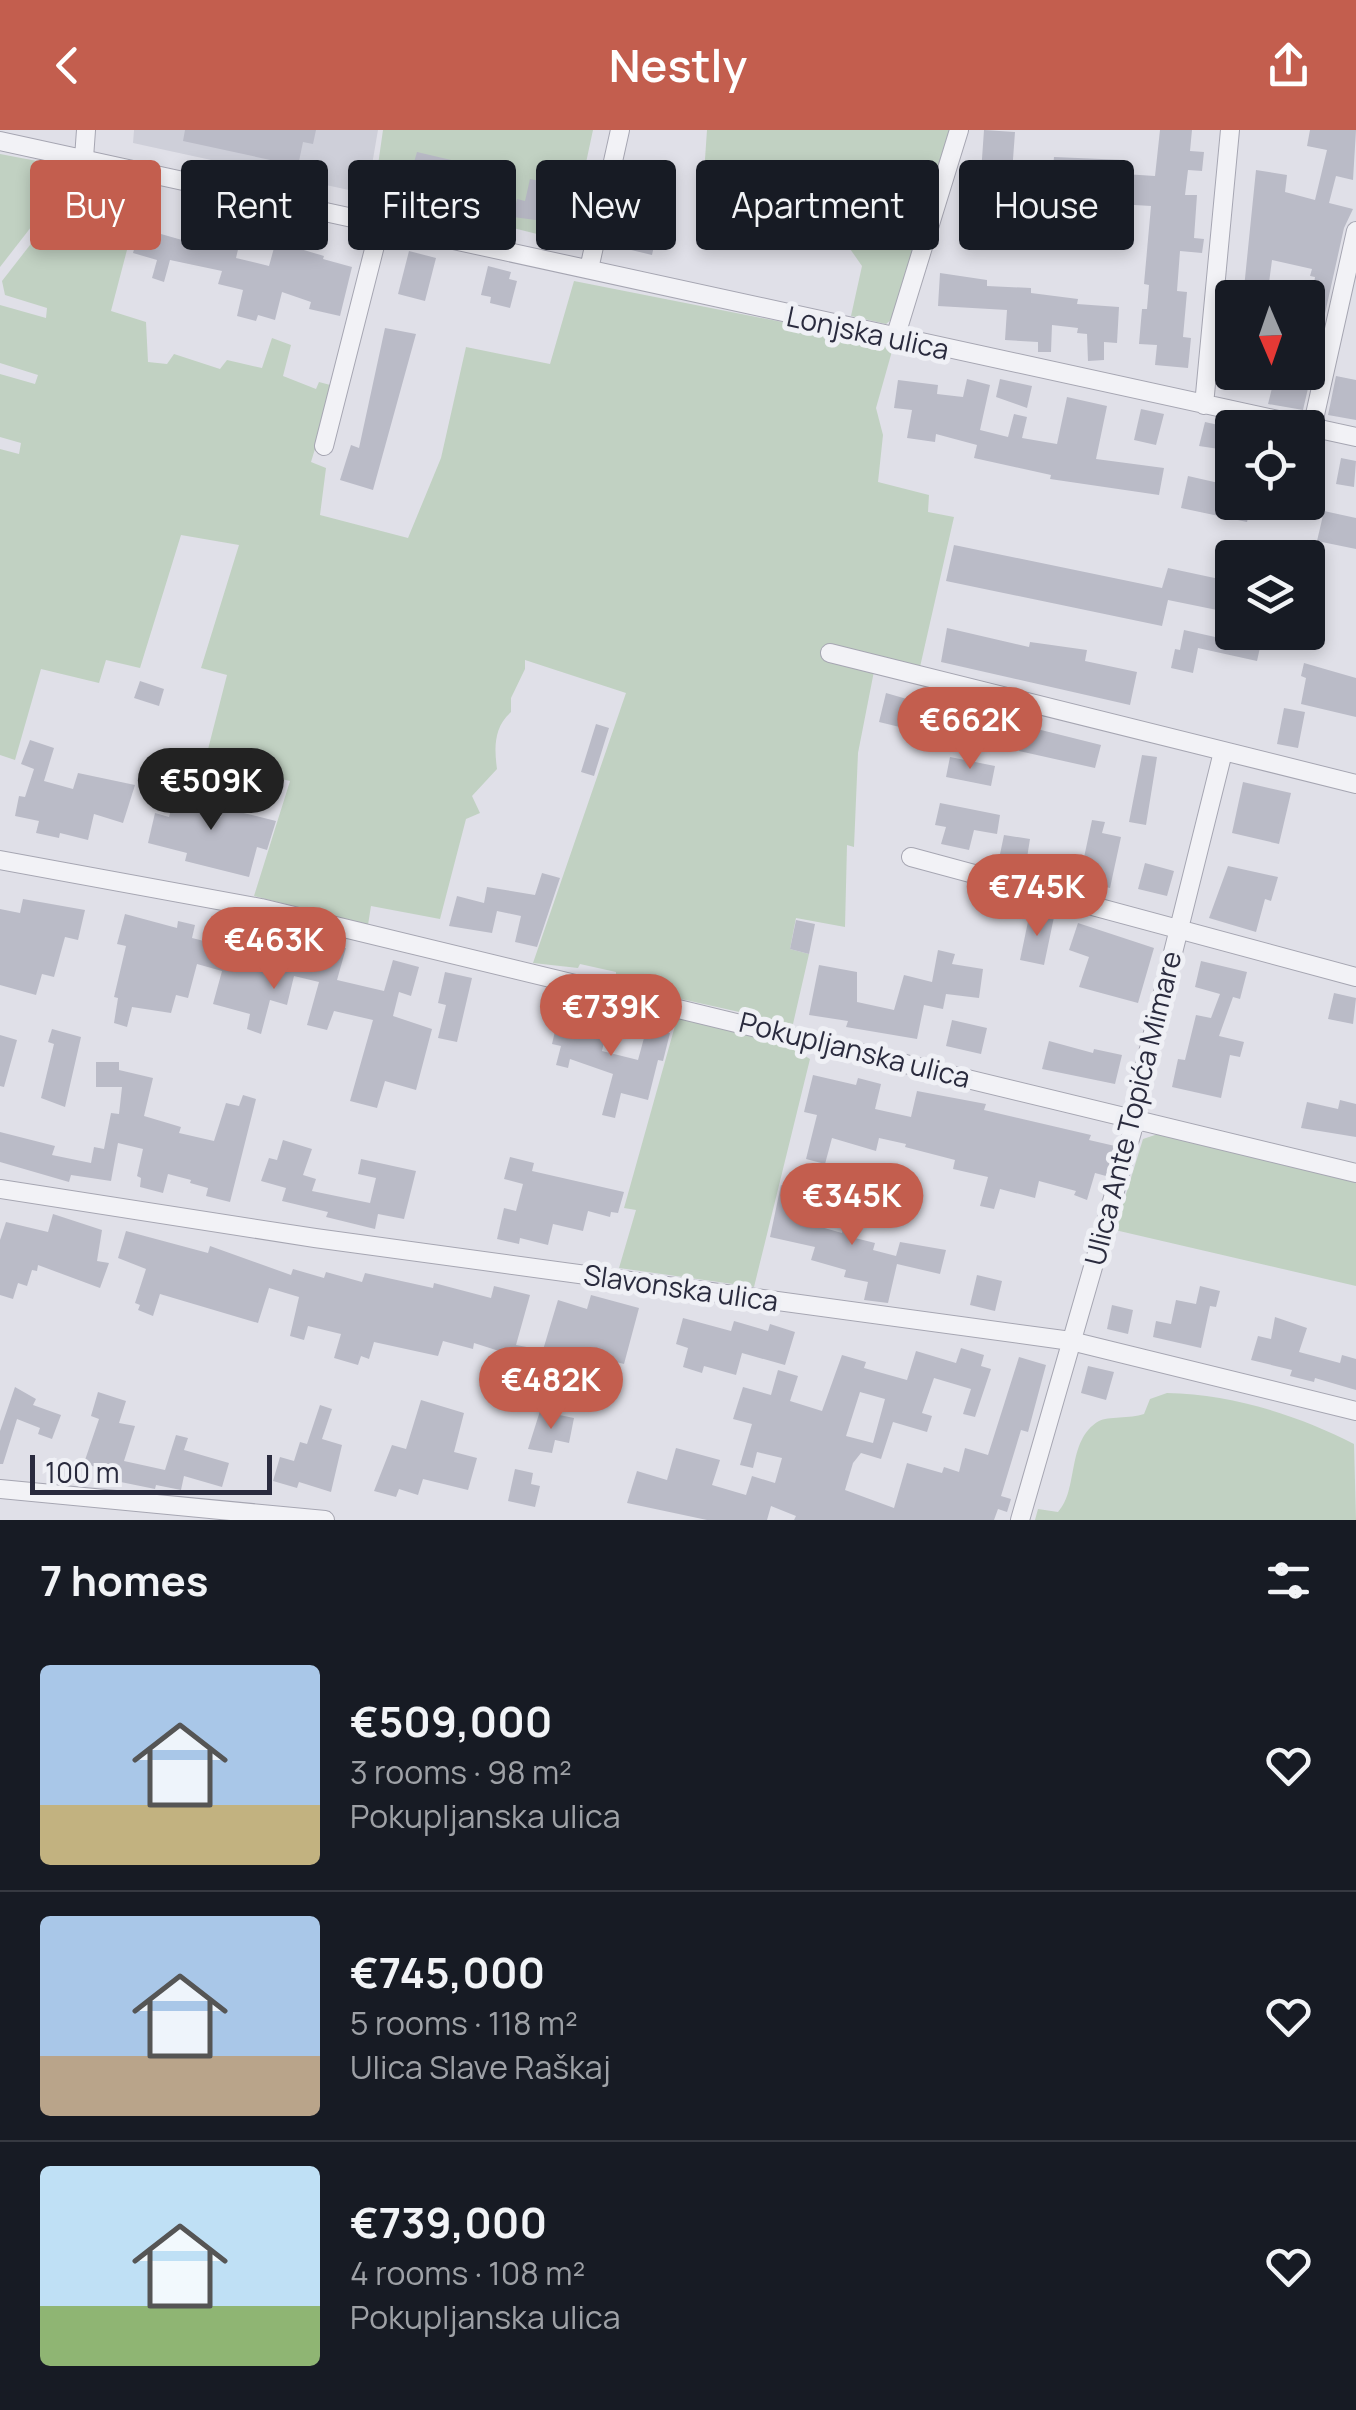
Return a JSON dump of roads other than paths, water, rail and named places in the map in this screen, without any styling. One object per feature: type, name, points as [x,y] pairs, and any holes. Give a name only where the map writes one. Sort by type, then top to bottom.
[{"type":"street","points":[[84,158],[86,130]]},
{"type":"street","points":[[588,269],[620,130]]},
{"type":"street","points":[[894,338],[958,130]]},
{"type":"street","points":[[1204,405],[1230,130]]},
{"type":"street","name":"Lonjska ulica","points":[[0,142],[348,215]]},
{"type":"street","points":[[1316,410],[1356,231]]},
{"type":"street","points":[[324,446],[374,250]]},
{"type":"street","name":"Lonjska ulica","points":[[504,250],[1227,410]]},
{"type":"street","name":"Lonjska ulica","points":[[1325,431],[1356,437]]},
{"type":"street","points":[[830,652],[1356,784]]},
{"type":"street","name":"Ulica Ante Topića Mimare","points":[[1020,1520],[1136,1117],[1138,1093],[1222,752]]},
{"type":"street","points":[[911,857],[1356,978]]},
{"type":"street","name":"Pokupljanska ulica","points":[[0,860],[261,908],[1356,1173]]},
{"type":"street","name":"Slavonska ulica","points":[[0,1189],[314,1238],[1071,1341],[1356,1411]]},
{"type":"street","points":[[0,1489],[324,1520]]}]
